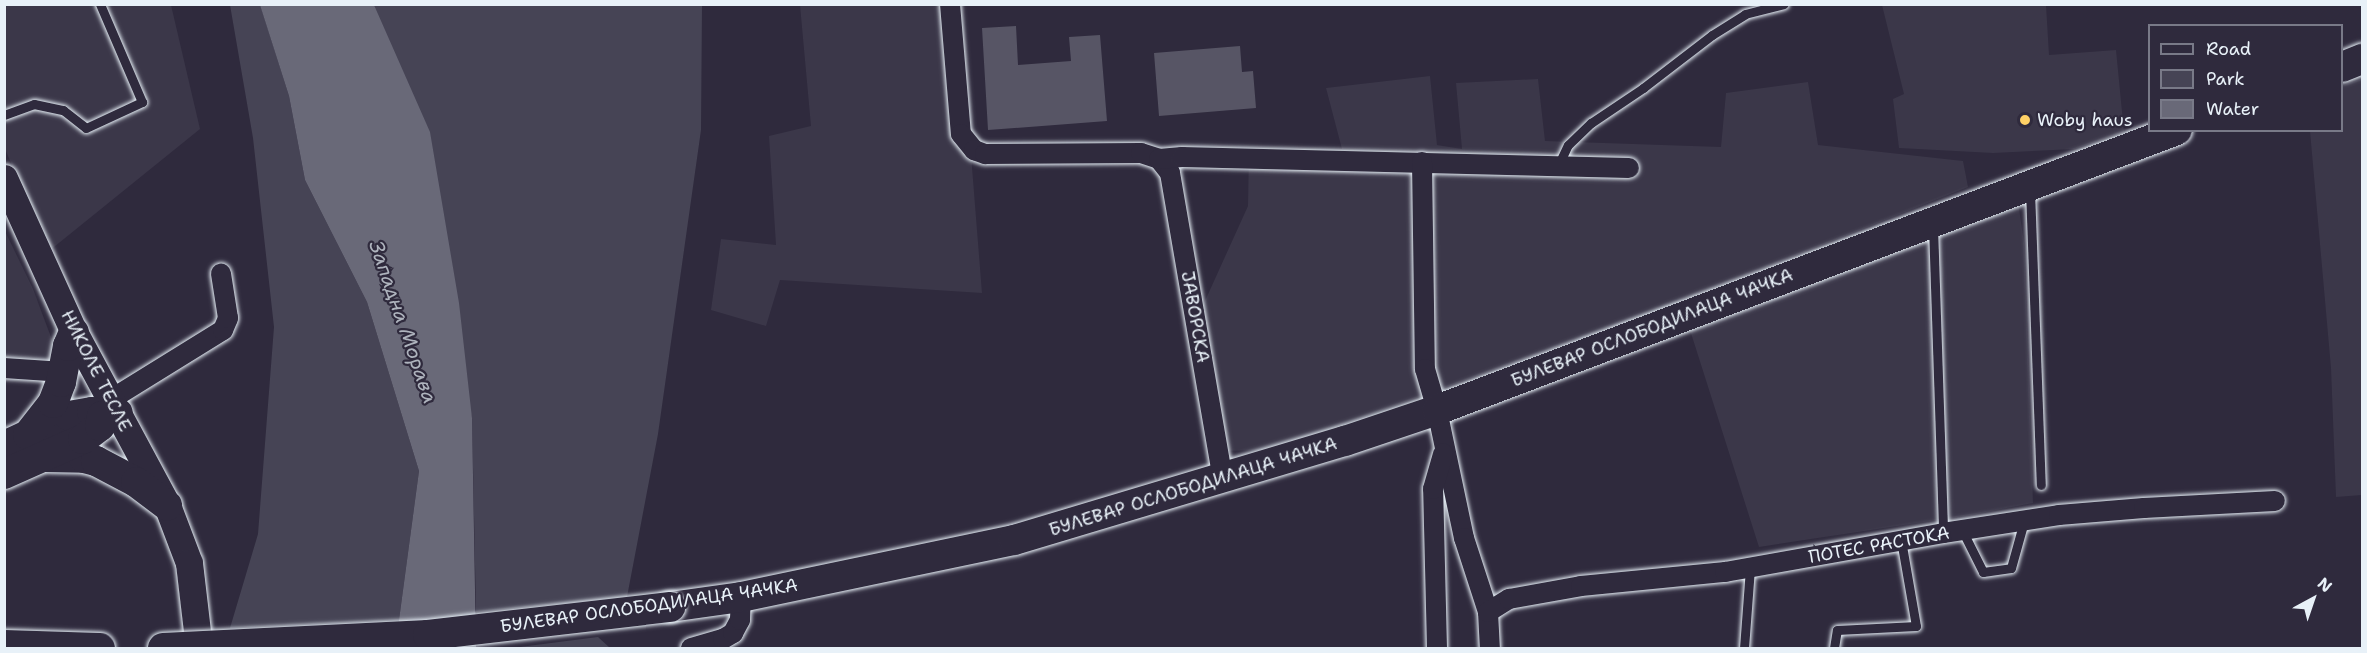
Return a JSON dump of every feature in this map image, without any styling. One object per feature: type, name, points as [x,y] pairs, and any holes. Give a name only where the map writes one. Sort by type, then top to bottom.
[{"type":"main road","points":[[2343,67],[2362,58]]},
{"type":"main road","name":"БУЛЕВАР ОСЛОБОДИЛАЦА ЧАЧКА","points":[[163,648],[268,645],[428,635],[670,607],[741,597],[1014,540],[1223,479],[1437,410],[2172,132]]},
{"type":"main road","points":[[4,474],[26,446],[53,403],[74,332]]},
{"type":"main road","points":[[26,446],[83,439],[99,426],[110,410]]},
{"type":"main road","points":[[26,446],[96,461],[124,474],[167,505]]},
{"type":"main road","points":[[4,645],[100,648]]},
{"type":"street","points":[[951,4],[961,134],[974,150],[985,154],[1141,153],[1159,159],[1182,157],[1629,168]]},
{"type":"street","name":"ЈАВОРСКА","points":[[1159,159],[1170,173],[1223,479]]},
{"type":"street","points":[[1422,162],[1425,369],[1437,410],[1464,538],[1488,612],[1490,648]]},
{"type":"street","name":"НИКОЛЕ ТЕСЛЕ","points":[[4,178],[110,410],[167,505],[189,563],[199,648]]},
{"type":"street","points":[[110,410],[223,330],[228,318],[221,274]]},
{"type":"street","points":[[4,368],[64,372]]},
{"type":"street","points":[[1437,648],[1433,489],[1444,450]]},
{"type":"street","name":"ПОТЕС РАСТОКА","points":[[1488,612],[1509,599],[1581,586],[1750,568],[1952,531],[2144,508],[2275,501]]},
{"type":"street","points":[[691,648],[723,639],[734,633],[740,620],[741,597]]},
{"type":"lane","points":[[4,115],[34,104],[63,110],[86,128],[142,102],[100,4]]},
{"type":"lane","points":[[1558,166],[1568,145],[1591,123],[1643,88],[1712,34],[1745,14],[1784,4]]},
{"type":"lane","points":[[2030,185],[2041,485]]},
{"type":"lane","points":[[1933,221],[1952,531],[1983,572],[2011,568],[2024,521]]},
{"type":"lane","points":[[1834,648],[1837,630],[1916,626],[1901,540]]},
{"type":"lane","points":[[1744,648],[1750,568]]},
{"type":"shaded area","points":[[4,5],[171,5],[200,129],[49,251],[5,149]]},
{"type":"shaded area","points":[[800,5],[940,5],[950,124],[970,142],[982,293],[780,280],[766,326],[711,310],[721,239],[776,245],[769,136],[811,126]]},
{"type":"shaded area","points":[[1882,5],[2046,5],[2049,55],[2116,50],[2124,132],[2074,149],[1993,153],[1899,148],[1893,99],[1904,94]]},
{"type":"shaded area","points":[[1430,76],[1437,145],[1462,149],[1456,83],[1538,79],[1545,141],[1721,147],[1726,93],[1808,82],[1818,145],[1963,161],[1968,187],[1650,313],[1272,450],[1211,451],[1195,323],[1248,206],[1249,149],[1342,149],[1326,88]]},
{"type":"shaded area","points":[[2362,79],[2362,495],[2336,497],[2331,368],[2310,132],[2343,132],[2343,86]]},
{"type":"shaded area","points":[[2017,195],[2024,243],[2033,503],[1970,515],[1759,547],[1690,330],[1763,304]]},
{"type":"shaded area","points":[[4,229],[33,289],[64,372],[5,368]]},
{"type":"green space","points":[[260,4],[289,96],[305,180],[367,302],[419,471],[399,620],[230,628],[258,534],[274,327],[253,138],[230,5]]},
{"type":"green space","points":[[374,5],[702,5],[701,130],[658,434],[627,597],[476,612],[472,418]]},
{"type":"green space","points":[[598,637],[610,648],[512,648]]},
{"type":"water","name":"Западна Морава","points":[[260,5],[374,5],[430,132],[459,303],[472,418],[476,648],[400,648],[399,620],[419,471],[367,302],[305,180],[289,96]]},
{"type":"building","points":[[1016,26],[1018,65],[1071,61],[1069,37],[1100,35],[1107,121],[988,130],[982,28]]},
{"type":"building","points":[[1240,46],[1242,72],[1253,71],[1256,108],[1159,116],[1154,53]]},
{"type":"place","name":"Woby haus","points":[[2025,120]]}]
